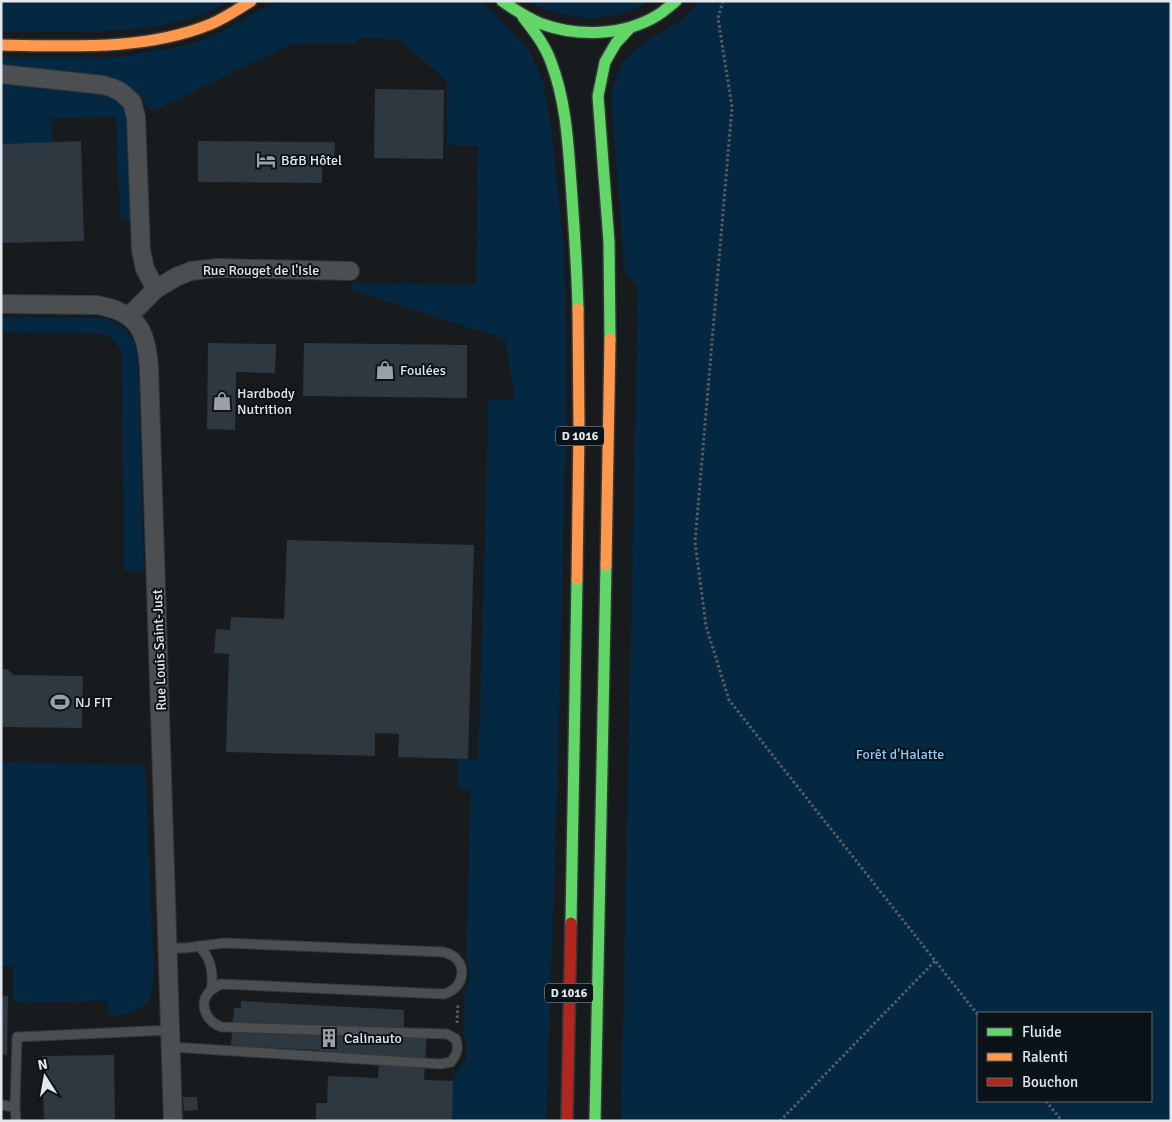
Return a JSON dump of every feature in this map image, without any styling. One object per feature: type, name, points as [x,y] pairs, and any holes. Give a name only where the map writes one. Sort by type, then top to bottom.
[{"type":"main road","points":[[1,45],[101,45],[146,40],[188,32],[206,26],[251,1]]},
{"type":"main road","points":[[502,1],[537,24],[568,30],[603,32],[630,28],[656,18],[676,1]]},
{"type":"main road","name":"D 1016","points":[[523,16],[547,50],[560,95],[569,161],[578,276],[579,464],[567,1121]]},
{"type":"main road","name":"D 1016","points":[[595,1121],[611,312],[609,242],[598,96],[605,62],[616,43],[630,28]]},
{"type":"street","points":[[1,74],[103,85],[122,92],[132,102],[136,117],[141,250],[145,268],[156,289]]},
{"type":"street","name":"Rue Rouget de l'Isle","points":[[129,316],[156,289],[176,277],[204,269],[256,268],[350,271]]},
{"type":"street","points":[[1,304],[97,305],[119,310],[129,316]]},
{"type":"street","name":"Rue Louis Saint-Just","points":[[129,316],[142,332],[147,342],[149,353],[173,1121]]},
{"type":"lane","points":[[168,948],[224,943],[443,952],[452,954],[458,960],[462,970],[462,979],[458,986],[451,992],[444,994],[222,984],[211,990]]},
{"type":"lane","points":[[16,1121],[17,1037],[171,1038],[440,1064],[451,1062],[456,1055],[459,1047],[456,1039],[447,1034],[222,1027],[214,1024],[209,1020],[205,1010],[205,999],[211,990],[213,979],[208,956],[198,946]]},
{"type":"lane","points":[[1,1104],[15,1107]]},
{"type":"path","points":[[723,1],[718,18],[732,108],[695,542],[706,626],[729,700],[977,1014]]},
{"type":"path","points":[[780,1121],[935,961]]},
{"type":"path","points":[[456,1039],[458,986]]},
{"type":"path","points":[[1047,1102],[1062,1121]]},
{"type":"green space","points":[[1,1],[229,1],[205,13],[177,22],[149,27],[88,32],[1,32]]},
{"type":"green space","points":[[285,1],[480,1],[503,22],[529,51],[543,81],[551,128],[564,248],[567,378],[558,760],[546,1121],[452,1121],[453,1081],[467,1057],[467,1046],[463,1034],[464,993],[470,976],[466,959],[471,789],[458,788],[457,759],[478,759],[488,401],[515,399],[505,339],[352,290],[351,283],[476,285],[478,146],[447,145],[447,81],[399,40],[363,38],[352,44],[293,44],[152,111],[139,99],[1,68],[1,57],[118,57],[187,45],[210,38],[268,6]]},
{"type":"green space","points":[[527,1],[649,1],[619,14],[588,18],[557,13]]},
{"type":"green space","name":"Forêt d'Halatte","points":[[700,1],[1171,1],[1171,1121],[621,1121],[638,288],[625,272],[611,93],[622,62],[649,39],[679,22]]},
{"type":"green space","points":[[1,78],[104,92],[121,100],[129,119],[132,223],[120,217],[116,117],[51,118],[52,142],[1,144]]},
{"type":"green space","points":[[1,317],[103,318],[123,327],[131,337],[138,358],[144,570],[129,572],[124,569],[122,355],[119,347],[111,338],[99,333],[1,332]]},
{"type":"green space","points":[[1,762],[145,765],[154,980],[149,1002],[139,1008],[126,1014],[109,1016],[108,1001],[13,1002],[13,966],[1,966]]},
{"type":"building","points":[[375,89],[444,90],[443,159],[374,158]]},
{"type":"building","points":[[81,141],[84,241],[1,243],[1,144]]},
{"type":"building","points":[[198,141],[335,142],[334,166],[322,166],[322,183],[198,182]]},
{"type":"building","name":"Hardbody Nutrition","points":[[208,343],[276,344],[275,373],[236,372],[235,430],[207,429]]},
{"type":"building","name":"Foulées","points":[[304,343],[467,345],[467,398],[303,396]]},
{"type":"building","points":[[287,540],[474,545],[468,759],[398,757],[399,734],[375,733],[375,756],[226,752],[229,654],[214,653],[216,629],[230,630],[231,617],[284,619]]},
{"type":"building","points":[[1,669],[7,669],[13,675],[83,676],[82,728],[1,727]]},
{"type":"building","points":[[1,996],[8,996],[7,1055],[1,1054]]},
{"type":"building","name":"Calinauto","points":[[241,1001],[404,1010],[404,1029],[427,1030],[424,1080],[453,1081],[452,1121],[316,1121],[316,1103],[327,1103],[328,1076],[378,1078],[379,1063],[318,1060],[318,1050],[231,1046],[234,1008],[241,1008]]},
{"type":"building","points":[[114,1055],[115,1121],[44,1121],[42,1056]]},
{"type":"building","points":[[183,1097],[197,1097],[198,1110],[184,1111]]},
{"type":"traffic: fast","points":[[502,1],[521,14],[542,24],[571,31],[586,32],[616,31],[631,27],[658,15],[676,1]]},
{"type":"traffic: fast","points":[[523,17],[539,38],[549,56],[563,107],[570,168],[578,309]]},
{"type":"traffic: fast","points":[[610,339],[609,242],[598,96],[605,62],[616,43],[630,28]]},
{"type":"traffic: fast","points":[[595,1121],[606,565]]},
{"type":"traffic: fast","points":[[571,923],[577,579]]},
{"type":"traffic: slow","points":[[1,45],[108,45],[160,39],[186,33],[211,24],[251,1]]},
{"type":"traffic: slow","points":[[577,579],[578,309]]},
{"type":"traffic: slow","points":[[606,565],[610,339]]},
{"type":"traffic: jam","points":[[567,1121],[571,923]]},
{"type":"place","name":"B&B Hôtel","points":[[266,160]]},
{"type":"place","name":"Foulées","points":[[385,370]]},
{"type":"place","name":"Hardbody Nutrition","points":[[222,401]]},
{"type":"place","name":"NJ FIT","points":[[60,702]]},
{"type":"place","name":"Calinauto","points":[[329,1038]]}]
